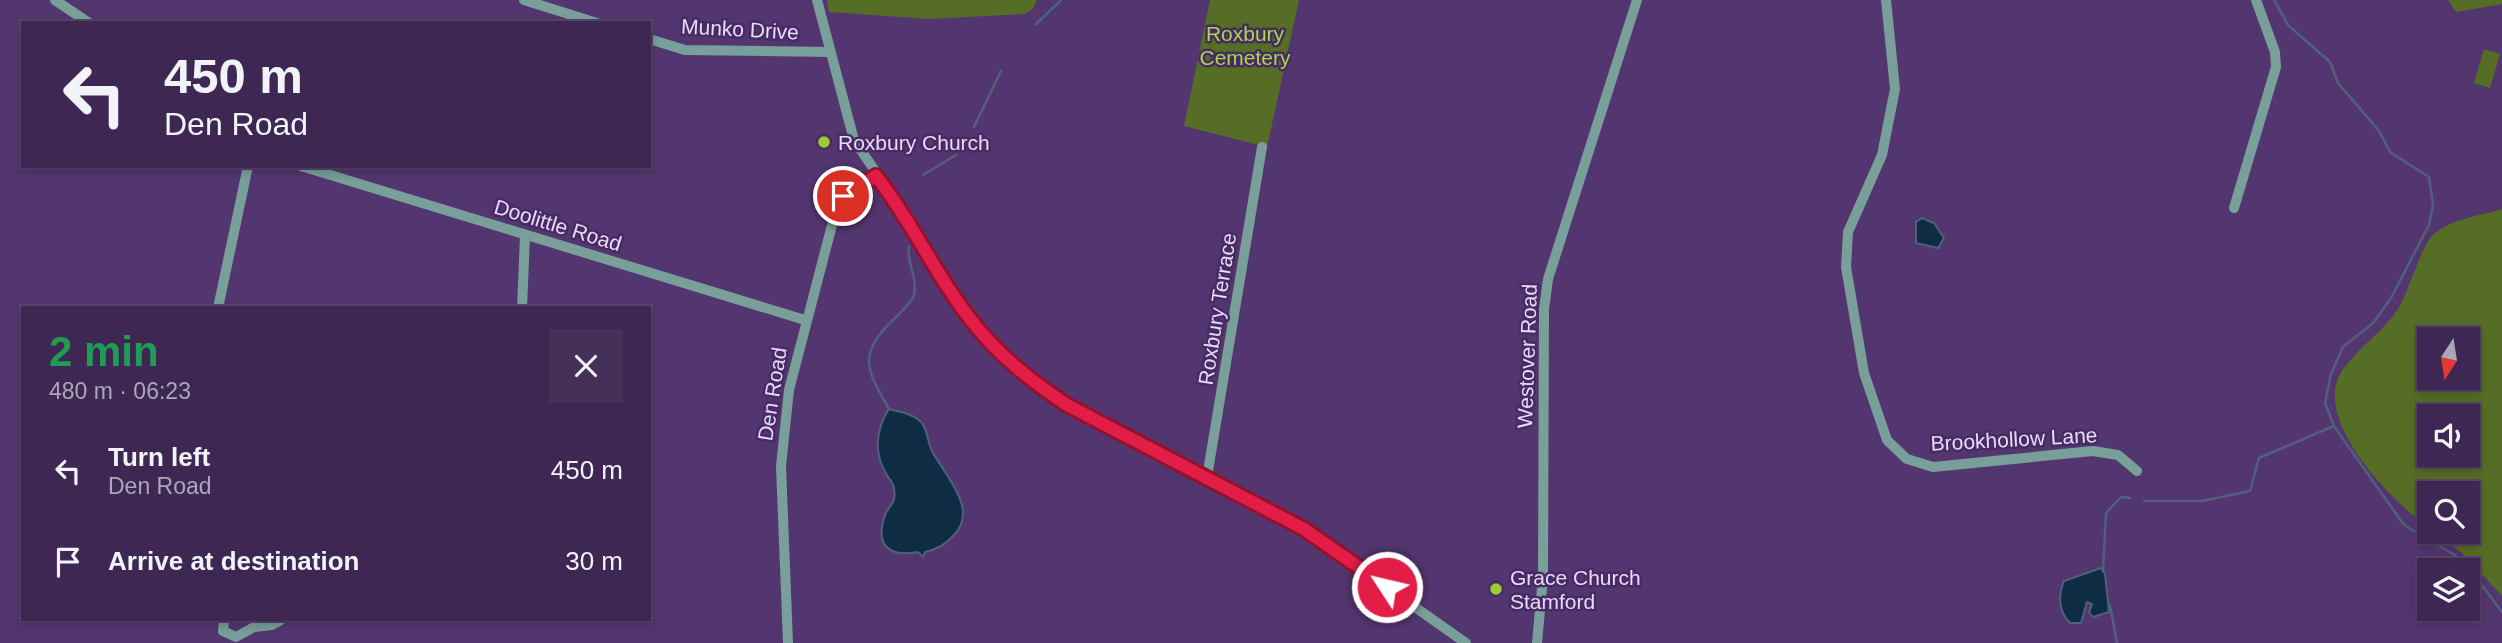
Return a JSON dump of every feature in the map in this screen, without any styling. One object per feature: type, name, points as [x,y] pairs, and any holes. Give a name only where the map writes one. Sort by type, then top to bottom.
[{"type":"street","points":[[55,0],[86,21]]},
{"type":"street","points":[[524,0],[591,21]]},
{"type":"street","points":[[817,0],[854,140],[876,176],[912,225],[969,318],[1009,363],[1067,405],[1304,529],[1466,643]]},
{"type":"street","name":"Westover Road","points":[[1537,643],[1543,577],[1544,309],[1548,279],[1637,0]]},
{"type":"street","name":"Brookhollow Lane","points":[[1886,0],[1895,89],[1882,155],[1848,232],[1846,267],[1864,373],[1887,440],[1908,459],[1933,467],[2093,451],[2118,455],[2137,471]]},
{"type":"street","points":[[2234,208],[2276,67],[2275,52],[2256,0]]},
{"type":"street","name":"Munko Drive","points":[[651,40],[685,50],[830,52]]},
{"type":"street","name":"Roxbury Terrace","points":[[1207,477],[1262,147]]},
{"type":"street","points":[[218,306],[247,168]]},
{"type":"street","name":"Doolittle Road","points":[[307,168],[805,320]]},
{"type":"street","name":"Den Road","points":[[788,643],[781,466],[789,390],[805,320],[838,202],[848,192],[876,176]]},
{"type":"street","points":[[522,306],[525,236]]},
{"type":"street","points":[[224,621],[223,631],[230,637],[250,623],[272,625],[279,621]]},
{"type":"green space","points":[[827,0],[1037,0],[1033,9],[1024,14],[930,19],[829,12]]},
{"type":"green space","name":"Roxbury Cemetery","points":[[1210,0],[1299,0],[1267,147],[1184,126]]},
{"type":"green space","points":[[2448,0],[2502,0],[2502,4],[2456,12]]},
{"type":"green space","points":[[2484,49],[2500,54],[2490,88],[2474,83]]},
{"type":"green space","points":[[2502,209],[2502,596],[2480,572],[2480,558],[2467,558],[2450,544],[2480,544],[2480,481],[2417,481],[2417,518],[2362,461],[2338,417],[2335,396],[2339,376],[2344,368],[2396,312],[2428,241],[2440,230],[2457,222]]},
{"type":"water","points":[[1922,218],[1934,223],[1944,238],[1938,248],[1916,243],[1916,222]]},
{"type":"water","points":[[889,409],[909,414],[923,424],[932,451],[962,504],[960,526],[953,536],[933,550],[925,552],[923,557],[918,552],[893,551],[884,543],[882,537],[884,518],[895,495],[878,450],[881,425]]},
{"type":"water","points":[[2101,568],[2105,574],[2109,612],[2093,617],[2089,612],[2092,604],[2087,602],[2081,623],[2070,623],[2060,603],[2064,581]]},
{"type":"waterway","points":[[1036,24],[1061,0]]},
{"type":"waterway","points":[[2274,0],[2288,25],[2330,62],[2338,83],[2379,131],[2390,152],[2429,177],[2433,205],[2429,225],[2391,298],[2373,323],[2343,347],[2331,374],[2325,403],[2334,426],[2404,525],[2463,560],[2502,612]]},
{"type":"waterway","points":[[974,127],[1001,71]]},
{"type":"waterway","points":[[923,175],[956,155]]},
{"type":"waterway","points":[[889,409],[874,382],[869,360],[876,340],[914,295],[909,247]]},
{"type":"waterway","points":[[2144,501],[2202,501],[2250,491],[2259,458],[2334,426]]},
{"type":"waterway","points":[[2103,571],[2106,513],[2121,497],[2130,498]]},
{"type":"waterway","points":[[2110,605],[2117,643]]},
{"type":"place","name":"Roxbury Church","points":[[824,142]]},
{"type":"place","name":"Grace Church Stamford","points":[[1496,589]]},
{"type":"route","points":[[843,196],[876,176],[912,225],[969,318],[1009,363],[1031,380],[1067,405],[1304,529],[1387,587]]}]
